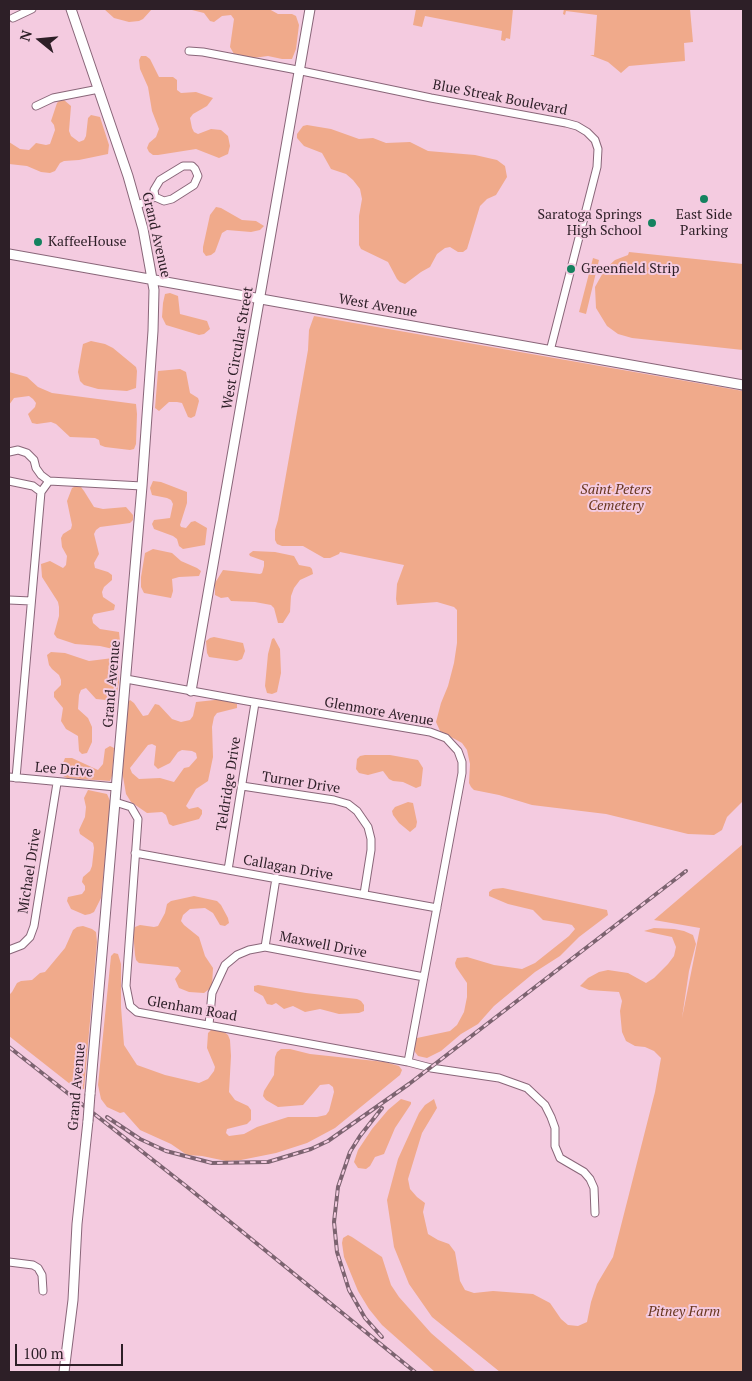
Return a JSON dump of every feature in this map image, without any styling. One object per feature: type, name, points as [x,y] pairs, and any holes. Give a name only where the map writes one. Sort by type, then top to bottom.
[{"type":"street","points":[[13,18],[32,9]]},
{"type":"street","name":"Grand Avenue","points":[[64,1372],[73,1300],[77,1224],[88,1121],[126,679],[153,331],[153,280],[136,206],[128,176],[72,9]]},
{"type":"street","name":"West Circular Street","points":[[191,691],[310,9]]},
{"type":"street","name":"Blue Streak Boulevard","points":[[189,51],[300,70],[577,126],[588,132],[595,140],[598,149],[597,167],[550,351]]},
{"type":"street","points":[[36,106],[53,98],[99,89]]},
{"type":"street","points":[[183,166],[195,169],[198,176],[194,185],[168,200],[159,200],[155,197],[154,190],[160,180],[183,166]]},
{"type":"street","points":[[136,206],[155,197]]},
{"type":"street","name":"West Avenue","points":[[9,254],[743,385]]},
{"type":"street","points":[[9,452],[18,450],[28,453],[34,460],[41,476],[49,482],[142,486]]},
{"type":"street","points":[[9,481],[33,486],[41,492]]},
{"type":"street","points":[[12,777],[41,492],[49,482]]},
{"type":"street","points":[[9,600],[31,601]]},
{"type":"street","name":"Glenmore Avenue","points":[[126,679],[430,732],[446,738],[458,750],[462,762],[462,773],[408,1062]]},
{"type":"street","name":"Teldridge Drive","points":[[228,870],[255,703]]},
{"type":"street","name":"Lee Drive","points":[[12,777],[57,783],[116,787]]},
{"type":"street","name":"Michael Drive","points":[[9,950],[22,945],[30,937],[34,926],[57,783]]},
{"type":"street","name":"Turner Drive","points":[[242,786],[334,800],[348,804],[357,811],[368,827],[371,839],[364,894]]},
{"type":"street","name":"Glenham Road","points":[[115,802],[131,807],[138,819],[126,986],[130,1006],[136,1012],[408,1062],[431,1068],[499,1078],[527,1088],[546,1105],[555,1128],[556,1146],[560,1158],[584,1172],[590,1179],[594,1188],[595,1213]]},
{"type":"street","name":"Callagan Drive","points":[[135,853],[437,908]]},
{"type":"street","points":[[265,947],[276,878]]},
{"type":"street","name":"Maxwell Drive","points":[[209,1025],[212,993],[224,965],[237,955],[265,947],[424,977]]},
{"type":"street","points":[[9,1262],[33,1265],[38,1268],[41,1272],[42,1291]]},
{"type":"green space","points":[[104,9],[152,9],[143,19],[129,22],[114,18]]},
{"type":"green space","points":[[188,9],[269,9],[278,14],[292,14],[296,16],[299,25],[296,49],[292,59],[268,56],[253,58],[234,54],[230,47],[234,19],[231,15],[222,16],[214,22],[210,21],[204,13]]},
{"type":"green space","points":[[416,9],[513,9],[510,39],[501,40],[502,31],[425,16],[422,27],[413,25]]},
{"type":"green space","points":[[564,9],[690,9],[693,42],[684,43],[685,61],[629,66],[621,73],[608,62],[590,55],[594,55],[597,15],[566,11],[565,15],[563,14]]},
{"type":"green space","points":[[141,56],[146,56],[150,59],[159,77],[173,77],[177,80],[177,90],[181,93],[196,92],[213,98],[207,106],[193,114],[190,118],[192,128],[198,134],[211,129],[221,130],[228,136],[230,146],[228,154],[219,158],[196,149],[158,155],[153,155],[149,152],[147,148],[149,143],[156,137],[159,129],[152,111],[148,87],[140,69],[139,60]]},
{"type":"green space","points":[[64,100],[71,106],[69,131],[71,136],[79,142],[84,140],[88,118],[91,115],[100,117],[109,145],[108,154],[64,161],[60,163],[55,171],[50,173],[41,172],[27,166],[9,164],[9,142],[20,149],[29,150],[36,143],[50,144],[55,130],[51,121],[57,103]]},
{"type":"green space","points":[[303,126],[331,129],[359,139],[373,138],[386,143],[410,142],[428,151],[475,155],[497,160],[505,166],[507,177],[496,195],[487,199],[480,206],[467,249],[463,252],[458,252],[450,247],[445,248],[437,254],[430,267],[405,284],[397,279],[388,262],[361,249],[359,245],[359,216],[362,199],[360,189],[346,174],[331,169],[322,153],[304,146],[297,138],[297,134]]},
{"type":"green space","points":[[216,207],[242,220],[256,221],[264,226],[260,230],[251,232],[227,230],[222,233],[215,252],[206,256],[203,252],[203,247],[210,215]]},
{"type":"green space","points":[[629,252],[743,264],[743,350],[632,338],[618,334],[607,326],[596,308],[595,287],[605,269],[615,260],[628,255]]},
{"type":"green space","points":[[593,258],[599,260],[586,314],[579,312]]},
{"type":"green space","points":[[170,293],[178,296],[180,314],[207,321],[210,329],[204,334],[199,335],[166,325],[162,317],[163,303],[165,294]]},
{"type":"green space","name":"Saint Peters Cemetery","points":[[314,316],[743,391],[743,801],[727,817],[722,830],[714,835],[688,834],[606,814],[532,805],[474,790],[469,783],[470,764],[467,750],[462,743],[440,731],[436,722],[454,663],[457,643],[457,610],[454,607],[437,602],[397,605],[397,584],[404,565],[340,552],[330,558],[324,558],[303,546],[282,546],[277,544],[275,530],[308,350],[309,330]]},
{"type":"green space","points":[[91,341],[113,348],[136,367],[136,388],[127,391],[98,389],[84,385],[80,381],[78,372],[83,344]]},
{"type":"green space","points":[[180,369],[186,372],[190,393],[198,398],[199,401],[195,416],[191,418],[188,417],[182,403],[169,402],[159,411],[155,408],[158,371]]},
{"type":"green space","points":[[9,372],[27,377],[38,387],[52,393],[136,404],[136,444],[134,449],[105,447],[100,445],[99,440],[95,438],[70,437],[56,424],[51,422],[32,423],[28,414],[35,407],[36,403],[33,399],[29,396],[14,398],[9,405]]},
{"type":"green space","points":[[153,481],[161,482],[187,492],[187,503],[180,525],[186,528],[191,522],[195,521],[207,528],[205,545],[183,549],[173,536],[154,529],[152,524],[154,520],[170,518],[173,504],[167,498],[152,495],[150,488]]},
{"type":"green space","points":[[76,486],[81,487],[94,507],[103,509],[126,507],[133,515],[133,520],[130,523],[100,527],[94,534],[99,554],[94,563],[95,568],[112,575],[112,580],[104,587],[103,597],[115,605],[114,610],[94,614],[92,618],[93,623],[100,629],[119,632],[120,642],[113,649],[75,644],[57,638],[54,634],[59,616],[59,607],[58,602],[42,577],[41,564],[50,561],[63,568],[66,565],[67,556],[62,547],[61,538],[63,534],[71,529],[72,525],[67,501],[72,488]]},
{"type":"green space","points":[[153,549],[172,553],[181,561],[201,571],[199,576],[172,579],[173,591],[171,598],[144,593],[141,587],[141,577],[145,553]]},
{"type":"green space","points":[[253,551],[275,552],[294,556],[299,565],[312,569],[313,574],[300,580],[294,588],[291,596],[290,612],[283,623],[278,623],[274,608],[271,605],[231,601],[228,597],[221,598],[215,595],[215,583],[223,570],[262,573],[264,561],[250,556],[249,554]]},
{"type":"green space","points":[[214,637],[243,643],[245,651],[242,659],[237,661],[209,657],[206,641]]},
{"type":"green space","points":[[274,638],[280,649],[281,673],[277,692],[272,694],[267,693],[265,686],[268,654],[272,639]]},
{"type":"green space","points":[[51,652],[65,653],[89,661],[113,658],[117,662],[119,682],[116,697],[106,700],[96,699],[86,688],[81,690],[79,695],[78,709],[88,718],[92,727],[92,742],[87,753],[82,754],[79,751],[78,736],[66,729],[61,721],[63,708],[54,697],[54,692],[61,685],[61,680],[59,675],[49,665],[47,655]]},
{"type":"green space","points":[[224,699],[237,704],[237,708],[217,713],[214,717],[212,727],[213,757],[208,781],[196,789],[186,806],[189,809],[198,807],[202,810],[202,814],[199,819],[173,826],[169,824],[166,815],[162,812],[147,813],[131,802],[126,794],[121,765],[127,722],[127,703],[130,700],[134,703],[143,716],[148,715],[155,704],[159,705],[172,719],[181,722],[190,720],[193,716],[196,702]],"holes":[[[148,745],[156,746],[154,765],[158,769],[170,763],[178,752],[182,750],[196,753],[197,758],[189,767],[184,768],[174,782],[160,778],[139,779],[132,773],[130,768]]]},
{"type":"green space","points":[[110,746],[114,748],[110,781],[67,778],[63,776],[61,768],[65,758],[72,758],[98,770],[103,764],[105,749]]},
{"type":"green space","points":[[365,755],[390,755],[418,760],[423,768],[421,786],[416,788],[403,782],[393,781],[383,771],[368,775],[359,773],[356,769],[357,759]]},
{"type":"green space","points":[[88,790],[107,794],[111,803],[101,898],[94,912],[85,915],[71,909],[67,901],[68,897],[82,894],[85,890],[82,882],[83,877],[90,871],[92,866],[93,843],[80,834],[79,830],[85,817],[86,807],[84,798]]},
{"type":"green space","points":[[408,802],[413,803],[417,822],[416,827],[410,832],[399,823],[392,811],[395,807]]},
{"type":"green space","name":"Pitney Farm","points":[[743,844],[743,1372],[500,1372],[432,1317],[409,1284],[394,1247],[387,1200],[398,1159],[419,1113],[425,1105],[434,1099],[437,1108],[422,1133],[408,1179],[410,1189],[425,1203],[423,1212],[428,1234],[449,1244],[455,1252],[460,1281],[465,1290],[474,1293],[493,1291],[533,1294],[550,1303],[561,1319],[568,1325],[578,1326],[587,1322],[597,1284],[613,1257],[655,1092],[661,1058],[654,1051],[645,1047],[635,1046],[626,1041],[622,1032],[620,1011],[622,1001],[619,992],[589,990],[580,986],[588,978],[608,970],[628,973],[646,983],[668,964],[674,956],[676,947],[672,937],[644,931],[654,928],[684,931],[693,935],[696,944],[689,971],[682,1018],[700,928],[654,920]]},
{"type":"green space","points":[[503,888],[607,910],[608,915],[579,937],[560,956],[535,972],[494,1006],[478,1024],[461,1034],[441,1051],[427,1058],[418,1056],[415,1052],[417,1038],[450,1031],[457,1025],[464,1012],[467,983],[456,967],[457,958],[467,957],[494,965],[522,969],[535,963],[575,929],[572,925],[543,920],[533,910],[508,904],[489,896],[489,892],[493,889]]},
{"type":"green space","points":[[194,896],[217,901],[221,905],[229,923],[225,926],[220,925],[213,913],[205,908],[190,909],[183,915],[181,921],[199,937],[205,956],[213,968],[212,987],[204,993],[189,992],[179,988],[175,979],[181,971],[178,967],[139,963],[135,955],[133,931],[135,927],[140,925],[158,926],[165,913],[167,904],[171,901]]},
{"type":"green space","points":[[83,926],[96,932],[97,942],[84,1089],[79,1089],[9,1036],[9,995],[17,983],[32,980],[40,973],[45,972],[65,948],[73,930]]},
{"type":"green space","points":[[114,953],[118,954],[121,964],[121,1007],[124,1045],[137,1065],[165,1075],[199,1083],[208,1079],[215,1067],[207,1048],[208,1033],[215,1029],[228,1035],[231,1056],[229,1092],[235,1100],[248,1106],[251,1110],[251,1120],[247,1124],[227,1129],[226,1133],[229,1136],[244,1134],[257,1127],[288,1117],[317,1117],[326,1115],[329,1111],[334,1092],[333,1087],[329,1084],[320,1085],[303,1105],[278,1107],[266,1100],[263,1096],[264,1091],[274,1075],[275,1057],[281,1049],[385,1062],[399,1066],[402,1070],[400,1075],[335,1128],[307,1143],[276,1153],[241,1160],[226,1161],[187,1155],[171,1144],[140,1130],[124,1112],[120,1113],[107,1107],[101,1099],[98,1085],[111,956]]},
{"type":"green space","points":[[254,986],[357,999],[364,1005],[364,1011],[339,1014],[320,1009],[305,1012],[293,1006],[284,1009],[276,1003],[272,1005],[267,1004],[263,996],[254,991]]},
{"type":"green space","points":[[401,1099],[411,1102],[411,1104],[395,1128],[384,1154],[375,1157],[366,1169],[358,1168],[354,1162],[358,1150],[388,1110]]},
{"type":"green space","points":[[348,1235],[382,1257],[391,1285],[399,1297],[431,1333],[476,1372],[435,1372],[382,1325],[358,1291],[344,1257],[342,1243],[343,1238]]},
{"type":"railway","points":[[107,1117],[140,1139],[166,1151],[212,1163],[268,1162],[311,1149],[328,1141],[409,1084],[686,871]]},
{"type":"railway","points":[[9,1047],[186,1186],[415,1372]]},
{"type":"railway","points":[[382,1108],[350,1152],[338,1187],[334,1222],[337,1252],[349,1290],[365,1318],[382,1337]]},
{"type":"place","name":"East Side Parking","points":[[704,199]]},
{"type":"place","name":"Saratoga Springs High School","points":[[652,223]]},
{"type":"place","name":"KaffeeHouse","points":[[38,242]]},
{"type":"place","name":"Greenfield Strip","points":[[571,269]]}]
